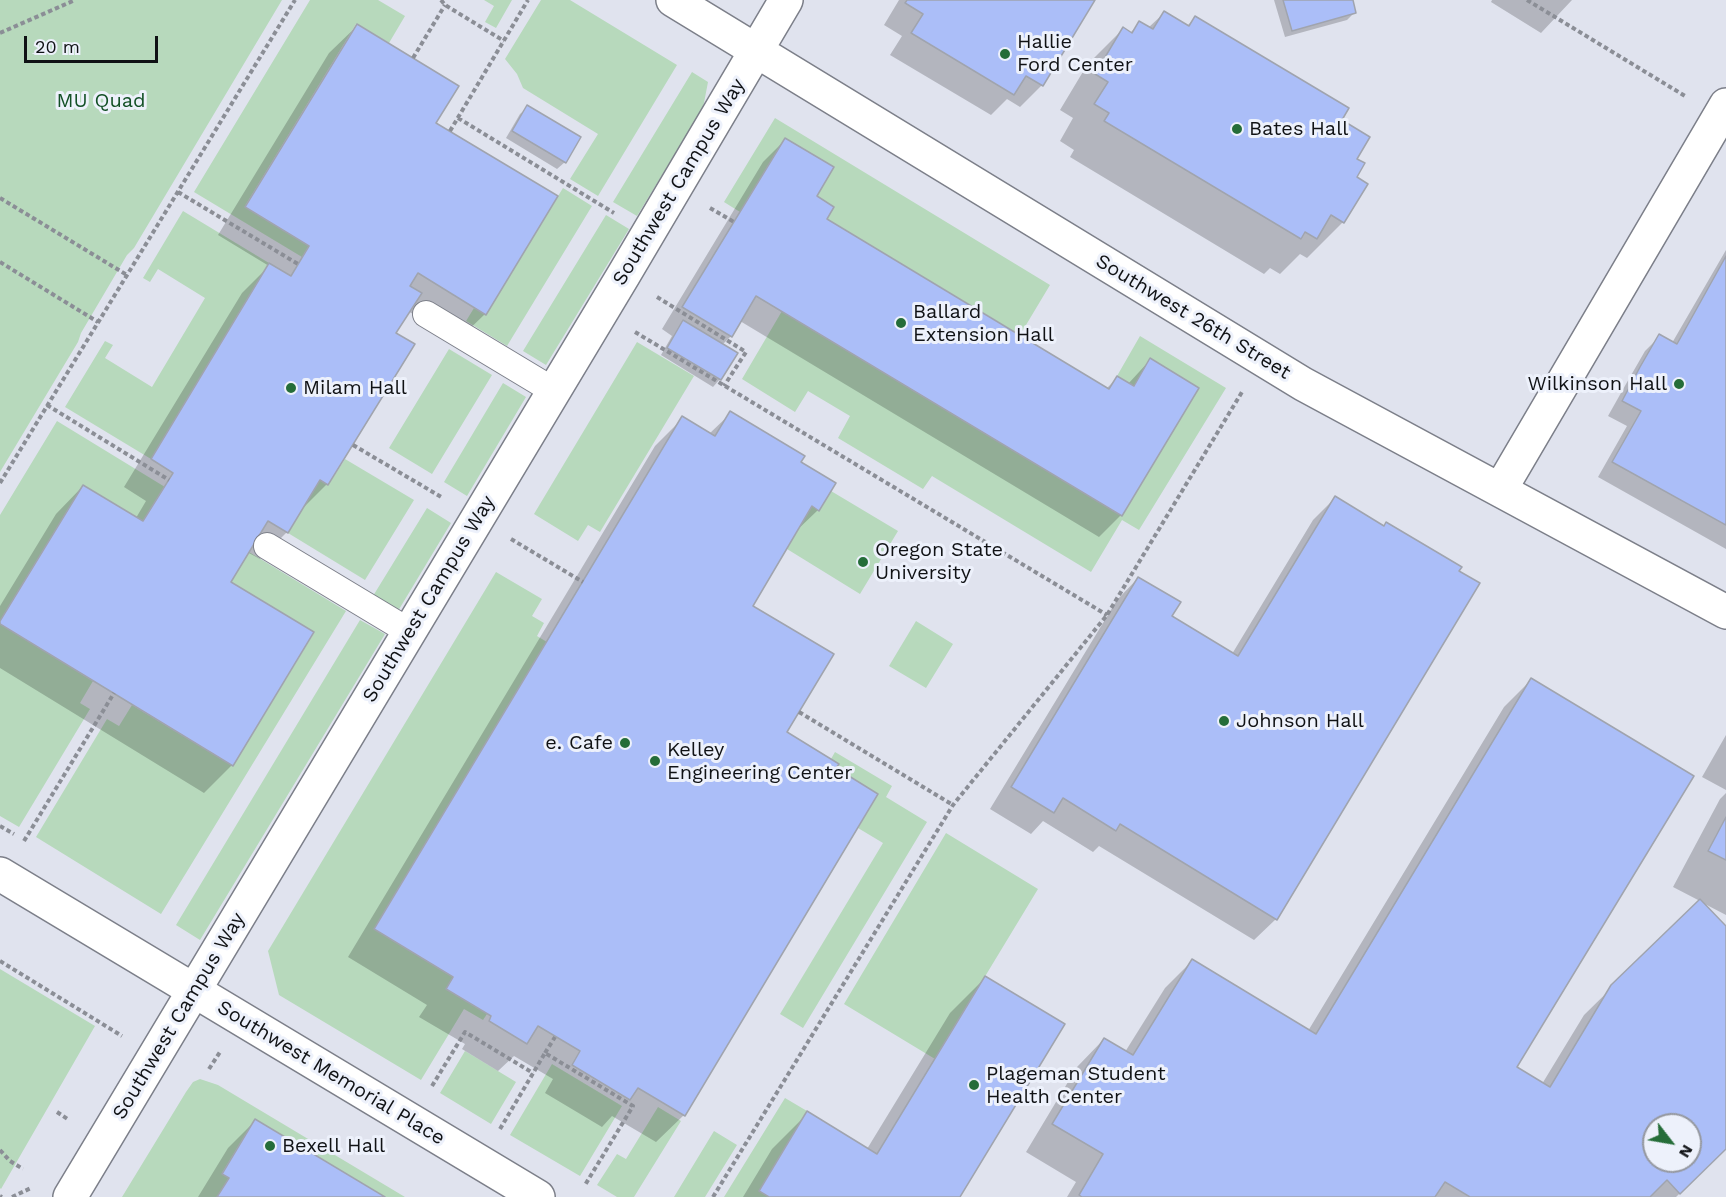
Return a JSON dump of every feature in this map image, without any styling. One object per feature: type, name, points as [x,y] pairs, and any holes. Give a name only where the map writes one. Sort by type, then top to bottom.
[{"type":"street","name":"Southwest 26th Street","points":[[673,0],[1303,384],[1726,612]]},
{"type":"street","name":"Southwest Campus Way","points":[[70,1197],[786,0]]},
{"type":"street","points":[[1500,490],[1723,111]]},
{"type":"street","name":"Southwest Memorial Place","points":[[0,874],[538,1197]]},
{"type":"lane","points":[[426,314],[554,391]]},
{"type":"lane","points":[[267,546],[410,632]]},
{"type":"path","points":[[0,33],[75,0]]},
{"type":"path","points":[[0,483],[295,0]]},
{"type":"path","points":[[441,0],[445,5],[504,41]]},
{"type":"path","points":[[450,131],[528,0]]},
{"type":"path","points":[[1527,0],[1723,111]]},
{"type":"path","points":[[413,58],[445,5]]},
{"type":"path","points":[[458,118],[648,233]]},
{"type":"path","points":[[178,192],[298,264]]},
{"type":"path","points":[[0,198],[127,275]]},
{"type":"path","points":[[710,208],[734,222]]},
{"type":"path","points":[[0,262],[98,322]]},
{"type":"path","points":[[623,276],[746,351],[724,386]]},
{"type":"path","points":[[601,312],[1107,615]]},
{"type":"path","points":[[713,1197],[953,805],[1107,615],[1245,388]]},
{"type":"path","points":[[47,405],[169,480]]},
{"type":"path","points":[[24,841],[114,693]]},
{"type":"path","points":[[799,712],[953,805]]},
{"type":"path","points":[[0,961],[155,1056]]},
{"type":"path","points":[[429,1092],[465,1032],[533,1073]]},
{"type":"path","points":[[497,1133],[555,1036]]},
{"type":"path","points":[[545,1053],[633,1106],[585,1185]]},
{"type":"path","points":[[0,1150],[10,1161],[23,1169]]},
{"type":"green space","name":"MU Quad","points":[[0,0],[282,0],[134,248],[127,255],[0,472]]},
{"type":"green space","points":[[310,0],[378,0],[405,16],[389,43],[356,24],[245,206],[309,246],[302,257],[194,192]]},
{"type":"green space","points":[[484,0],[512,0],[496,28],[485,22],[494,6]]},
{"type":"green space","points":[[541,0],[570,0],[677,65],[598,196],[570,179],[598,134],[523,88],[517,74],[505,59]]},
{"type":"green space","points":[[692,72],[708,82],[703,108],[637,216],[613,202]]},
{"type":"green space","points":[[775,118],[1050,285],[1020,335],[827,219],[834,207],[817,196],[834,167],[785,138],[740,212],[724,202]]},
{"type":"green space","points":[[563,188],[592,206],[507,346],[466,321],[474,308],[486,314]]},
{"type":"green space","points":[[183,211],[269,263],[151,459],[65,407],[105,341],[113,345],[105,358],[152,387],[205,298],[158,269],[150,282],[143,278]]},
{"type":"green space","points":[[606,215],[629,229],[546,365],[523,351]]},
{"type":"green space","points":[[782,311],[1122,516],[1199,388],[1150,359],[1134,386],[1117,376],[1140,336],[1226,388],[1139,530],[1122,520],[1091,572],[932,476],[923,489],[838,438],[850,416],[808,391],[795,412],[742,379]]},
{"type":"green space","points":[[637,342],[694,376],[600,532],[588,525],[578,541],[534,514]]},
{"type":"green space","points":[[449,349],[492,375],[432,474],[389,448]]},
{"type":"green space","points":[[503,383],[526,397],[467,496],[444,482]]},
{"type":"green space","points":[[57,421],[165,487],[143,521],[83,485],[0,621],[0,515]]},
{"type":"green space","points":[[345,459],[414,500],[365,580],[288,533],[320,480],[329,484]]},
{"type":"green space","points":[[831,491],[898,531],[860,594],[787,549],[812,506],[820,510]]},
{"type":"green space","points":[[427,508],[451,523],[398,611],[373,596]]},
{"type":"green space","points":[[249,552],[346,611],[161,914],[36,837],[107,719],[119,726],[132,705],[233,766],[314,633],[231,582]]},
{"type":"green space","points":[[496,572],[542,599],[532,616],[544,623],[537,636],[547,642],[453,977],[487,1014],[483,1020],[464,1009],[421,1080],[279,995],[268,951]]},
{"type":"green space","points":[[360,620],[385,634],[200,940],[176,925]]},
{"type":"green space","points":[[916,621],[953,644],[926,688],[889,666]]},
{"type":"green space","points":[[0,624],[93,681],[80,703],[90,709],[19,827],[0,816]]},
{"type":"green space","points":[[835,752],[892,786],[886,797],[927,822],[803,1028],[780,1014],[883,843],[858,828],[878,794],[836,768],[839,764],[831,759]]},
{"type":"green space","points":[[946,833],[1038,889],[935,1059],[844,1004]]},
{"type":"green space","points":[[0,969],[95,1026],[1,1189],[0,1188]]},
{"type":"green space","points":[[465,1051],[516,1082],[491,1124],[440,1093]]},
{"type":"green space","points":[[552,1064],[622,1106],[580,1176],[510,1135]]},
{"type":"green space","points":[[200,1079],[218,1085],[405,1197],[385,1197],[255,1119],[222,1173],[229,1178],[217,1197],[122,1197],[186,1092],[193,1082]]},
{"type":"green space","points":[[785,1098],[807,1111],[759,1191],[769,1197],[724,1197]]},
{"type":"green space","points":[[658,1107],[681,1121],[634,1197],[617,1197],[597,1185],[617,1154],[626,1159]]},
{"type":"green space","points":[[714,1131],[737,1145],[705,1197],[674,1197]]},
{"type":"building","name":"Hallie Ford Center","points":[[907,0],[1095,0],[1043,86],[1026,76],[1014,95],[911,33],[923,14],[905,3]]},
{"type":"building","points":[[1283,0],[1353,0],[1356,13],[1292,31]]},
{"type":"building","name":"Bates Hall","points":[[1164,11],[1189,26],[1195,16],[1349,108],[1342,120],[1370,137],[1357,159],[1365,163],[1357,177],[1368,184],[1344,223],[1331,215],[1317,239],[1305,232],[1301,239],[1104,121],[1109,113],[1094,104],[1108,82],[1095,74],[1123,27],[1132,33],[1139,21],[1153,29]]},
{"type":"building","name":"Milam Hall","points":[[357,24],[459,86],[436,123],[558,196],[486,315],[418,273],[410,286],[422,293],[396,333],[415,344],[328,485],[320,480],[288,533],[268,521],[231,582],[314,632],[233,766],[0,624],[0,621],[83,485],[143,521],[173,473],[151,459],[269,263],[291,276],[309,246],[245,207]]},
{"type":"building","points":[[527,105],[581,137],[566,163],[512,131]]},
{"type":"building","name":"Ballard Extension Hall","points":[[785,138],[834,167],[817,196],[834,207],[827,219],[1109,389],[1117,376],[1134,386],[1150,358],[1199,388],[1122,516],[756,296],[732,337],[682,307]]},
{"type":"building","name":"Wilkinson Hall","points":[[1726,256],[1726,525],[1612,462],[1641,411],[1622,401],[1640,367],[1659,334],[1677,344]]},
{"type":"building","points":[[683,320],[738,353],[721,380],[667,348]]},
{"type":"building","name":"Kelley Engineering Center","points":[[730,411],[805,456],[801,462],[836,483],[819,511],[812,506],[753,606],[834,654],[787,732],[839,764],[836,768],[878,794],[685,1116],[638,1088],[630,1100],[572,1065],[580,1051],[538,1026],[527,1044],[489,1021],[491,1016],[446,989],[453,977],[374,929],[682,416],[715,436]]},
{"type":"building","name":"Johnson Hall","points":[[1335,496],[1384,526],[1386,522],[1462,567],[1459,571],[1480,583],[1277,920],[1120,824],[1116,831],[1063,798],[1054,813],[1011,787],[1138,577],[1181,602],[1172,616],[1238,656]]},
{"type":"building","points":[[1531,678],[1694,776],[1517,1067],[1550,1087],[1611,985],[1700,899],[1726,926],[1726,1149],[1702,1172],[1702,1113],[1642,1113],[1642,1173],[1701,1173],[1680,1194],[1667,1180],[1650,1197],[1470,1197],[1445,1182],[1435,1197],[1082,1197],[1079,1195],[1103,1154],[1052,1124],[1104,1038],[1133,1055],[1192,959],[1316,1034]]},
{"type":"building","points":[[1726,817],[1726,860],[1708,851]]},
{"type":"building","name":"Plageman Student Health Center","points":[[985,976],[1065,1024],[960,1197],[769,1197],[759,1191],[807,1111],[877,1154]]},
{"type":"building","name":"Bexell Hall","points":[[255,1119],[385,1197],[217,1197],[229,1178],[222,1174]]},
{"type":"place","name":"Hallie Ford Center","points":[[1005,54]]},
{"type":"place","name":"Bates Hall","points":[[1237,129]]},
{"type":"place","name":"Ballard Extension Hall","points":[[901,323]]},
{"type":"place","name":"Wilkinson Hall","points":[[1679,384]]},
{"type":"place","name":"Milam Hall","points":[[291,388]]},
{"type":"place","name":"Oregon State University","points":[[863,562]]},
{"type":"place","name":"Johnson Hall","points":[[1224,721]]},
{"type":"place","name":"e. Cafe","points":[[625,743]]},
{"type":"place","name":"Kelley Engineering Center","points":[[655,761]]},
{"type":"place","name":"Plageman Student Health Center","points":[[974,1085]]},
{"type":"place","name":"Bexell Hall","points":[[270,1146]]}]
